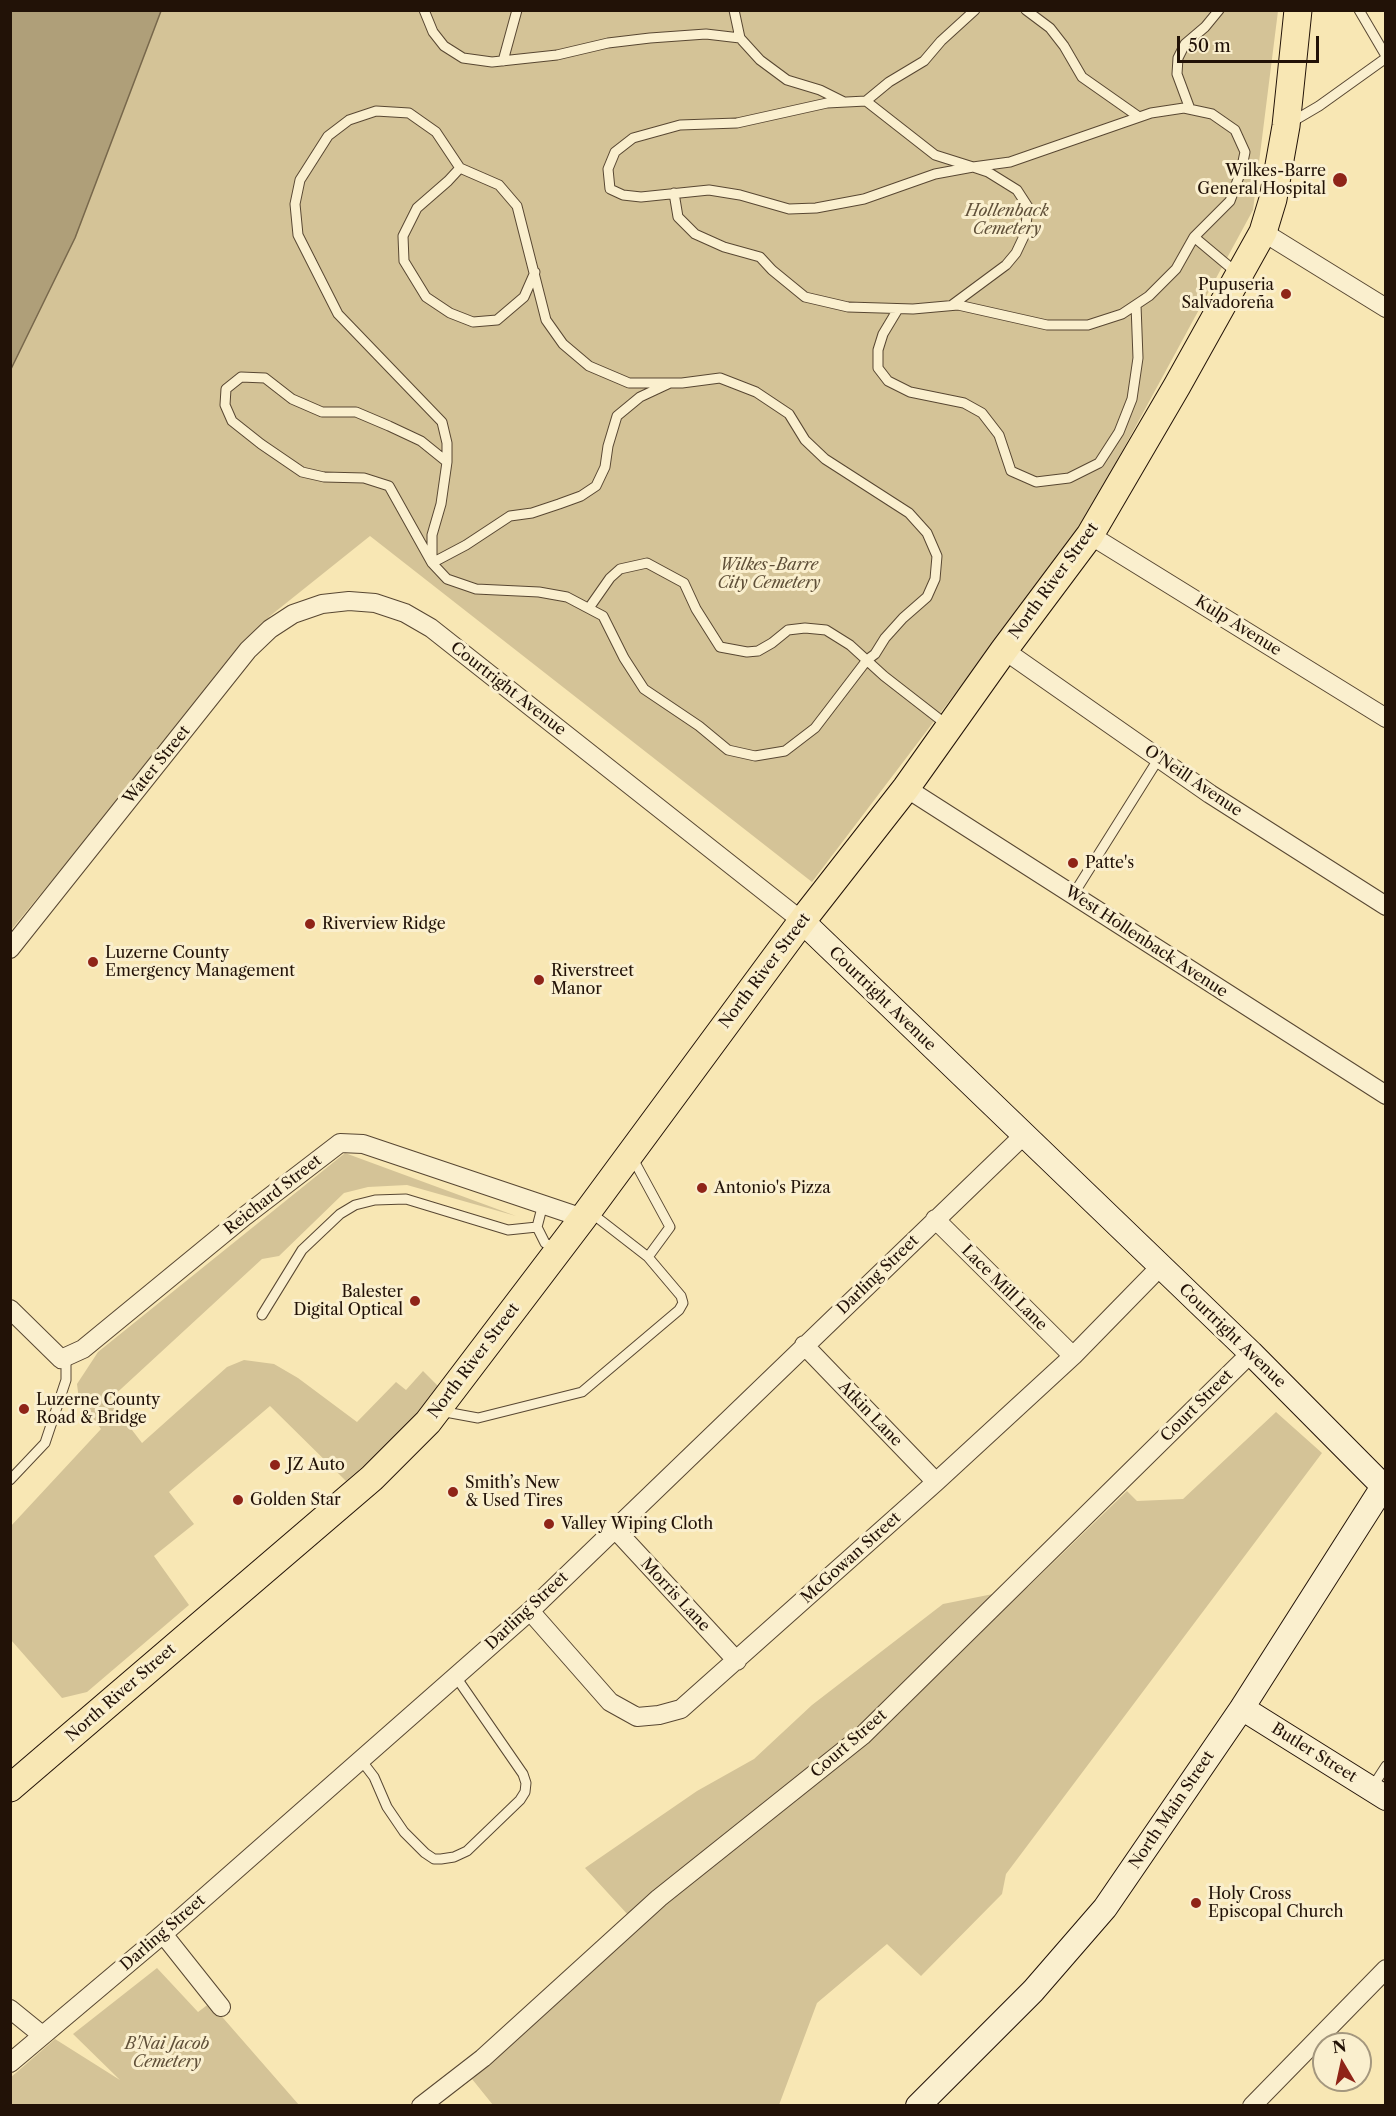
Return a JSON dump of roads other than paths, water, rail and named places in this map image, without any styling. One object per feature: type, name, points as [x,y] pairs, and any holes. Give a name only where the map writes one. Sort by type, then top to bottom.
[{"type":"main road","name":"North River Street","points":[[10,1788],[372,1478],[428,1422],[586,1215],[802,921],[906,788],[1004,650],[1090,535],[1263,232],[1286,126],[1298,10]]},
{"type":"main road","name":"Courtright Avenue","points":[[802,921],[1384,1484]]},
{"type":"main road","name":"North Main Street","points":[[918,2106],[1033,1991],[1106,1908],[1242,1708],[1384,1484]]},
{"type":"main road","name":"Butler Street","points":[[1242,1708],[1378,1793]]},
{"type":"street","points":[[1263,232],[1386,309]]},
{"type":"street","name":"Kulp Avenue","points":[[1090,535],[1386,718]]},
{"type":"street","name":"Courtright Avenue","points":[[322,604],[349,601],[375,603],[405,613],[431,628],[802,921]]},
{"type":"street","name":"Water Street","points":[[10,949],[248,650],[277,624],[293,614],[322,604]]},
{"type":"street","name":"O'Neill Avenue","points":[[1004,650],[1210,794],[1386,906]]},
{"type":"street","name":"West Hollenback Avenue","points":[[906,788],[1386,1095]]},
{"type":"street","name":"Darling Street","points":[[10,2063],[163,1935],[530,1611],[1023,1136]]},
{"type":"street","name":"Reichard Street","points":[[66,1357],[83,1350],[245,1216],[340,1143],[363,1144],[543,1204],[586,1215]]},
{"type":"street","name":"Lace Mill Lane","points":[[935,1219],[1073,1356]]},
{"type":"street","name":"McGowan Street","points":[[530,1611],[610,1702],[637,1717],[659,1715],[681,1709],[936,1482],[1073,1356],[1160,1267]]},
{"type":"street","points":[[10,1309],[60,1359],[66,1357]]},
{"type":"street","name":"Atkin Lane","points":[[804,1345],[936,1482]]},
{"type":"street","name":"Court Street","points":[[421,2106],[483,2058],[659,1898],[862,1736],[1251,1353]]},
{"type":"street","name":"Morris Lane","points":[[614,1528],[737,1661]]},
{"type":"street","points":[[163,1935],[221,2007]]},
{"type":"street","points":[[1252,2106],[1386,1969]]},
{"type":"street","points":[[10,2009],[42,2035]]},
{"type":"lane","points":[[424,10],[433,32],[444,46],[463,58],[492,62],[557,55],[608,43],[650,38],[706,34],[740,38]]},
{"type":"lane","points":[[502,61],[517,10]]},
{"type":"lane","points":[[734,10],[740,38],[760,60],[787,80],[820,90],[844,102]]},
{"type":"lane","points":[[674,193],[678,217],[695,234],[724,247],[760,257],[805,297],[848,307],[898,309],[952,305],[990,311],[1047,325],[1088,325],[1122,314],[1149,296],[1176,269],[1194,237],[1230,201],[1245,152],[1235,130],[1212,114],[1184,108],[1139,117],[1010,162],[935,174],[864,199],[816,208],[789,209],[740,195],[709,190],[674,193],[640,197],[623,195],[610,189],[608,170],[615,152],[633,138],[680,125],[737,123],[827,103],[866,101],[889,82],[924,61],[941,41],[975,10]]},
{"type":"lane","points":[[1026,10],[1050,28],[1064,46],[1082,77],[1139,117]]},
{"type":"lane","points":[[1190,109],[1178,74],[1178,58],[1185,44],[1205,27],[1219,10]]},
{"type":"lane","points":[[1286,126],[1319,106],[1386,57],[1359,10]]},
{"type":"lane","points":[[866,101],[935,155],[988,172],[1017,190],[1028,207],[1025,234],[1016,253],[1006,265],[952,305]]},
{"type":"lane","points":[[432,563],[432,535],[441,504],[447,462],[447,443],[442,422],[338,314],[298,234],[295,204],[300,180],[328,136],[349,120],[376,111],[409,113],[435,132],[460,168],[499,185],[517,206],[546,320],[563,344],[589,366],[629,382],[670,383],[720,378],[756,392],[789,414],[805,440],[825,459],[909,513],[927,533],[937,556],[934,579],[927,597],[885,638],[816,728],[784,751],[755,756],[728,750],[699,726],[644,689],[624,658],[603,616],[567,597],[539,592],[476,589],[447,579],[432,563],[390,486],[364,478],[324,477],[302,472],[232,421],[225,405],[226,389],[242,377],[265,378],[292,399],[322,412],[356,412],[389,426],[421,441],[447,462]]},
{"type":"lane","points":[[460,168],[417,208],[404,236],[404,261],[426,297],[450,313],[473,322],[497,320],[524,297],[535,273]]},
{"type":"lane","points":[[1194,237],[1239,275]]},
{"type":"lane","points":[[898,309],[883,334],[878,350],[878,368],[888,381],[910,392],[964,403],[982,413],[999,435],[1011,471],[1036,482],[1069,478],[1099,463],[1119,432],[1132,399],[1138,358],[1136,305]]},
{"type":"lane","points":[[432,563],[466,545],[510,516],[532,513],[560,504],[581,496],[597,486],[605,467],[608,446],[617,416],[640,397],[670,383]]},
{"type":"lane","points":[[589,608],[620,569],[647,563],[684,583],[696,609],[720,647],[747,652],[758,651],[788,630],[805,628],[826,630],[850,645],[949,727]]},
{"type":"lane","points":[[1073,895],[1159,758]]},
{"type":"lane","points":[[630,1154],[670,1227],[648,1257]]},
{"type":"lane","points":[[262,1315],[302,1250],[340,1214],[355,1205],[375,1200],[406,1199],[508,1230],[537,1227]]},
{"type":"lane","points":[[543,1204],[537,1227],[545,1243],[559,1250]]},
{"type":"lane","points":[[437,1410],[478,1418],[582,1392],[680,1310],[683,1303],[681,1296],[648,1257],[586,1215]]},
{"type":"lane","points":[[10,1480],[45,1443],[66,1380],[66,1357]]},
{"type":"lane","points":[[361,1760],[374,1777],[387,1807],[404,1832],[424,1853],[434,1859],[441,1859],[454,1857],[467,1851],[520,1800],[525,1792],[526,1783],[523,1774],[456,1677]]},
{"type":"lane","points":[[1378,1793],[1386,1766]]},
{"type":"place","name":"Wilkes-Barre General Hospital","points":[[1340,180]]},
{"type":"place","name":"Pupuseria Salvadoreña","points":[[1286,294]]},
{"type":"place","name":"Patte's","points":[[1073,863]]},
{"type":"place","name":"Riverview Ridge","points":[[310,924]]},
{"type":"place","name":"Luzerne County Emergency Management","points":[[93,962]]},
{"type":"place","name":"Riverstreet Manor","points":[[539,980]]},
{"type":"place","name":"Antonio's Pizza","points":[[702,1188]]},
{"type":"place","name":"Balester Digital Optical","points":[[415,1301]]},
{"type":"place","name":"Luzerne County Road & Bridge","points":[[24,1409]]},
{"type":"place","name":"JZ Auto","points":[[275,1465]]},
{"type":"place","name":"Smith’s New & Used Tires","points":[[453,1492]]},
{"type":"place","name":"Golden Star","points":[[238,1500]]},
{"type":"place","name":"Valley Wiping Cloth","points":[[549,1524]]},
{"type":"place","name":"Holy Cross Episcopal Church","points":[[1196,1903]]},
{"type":"park label","name":"Hollenback Cemetery","points":[[1007,220]]},
{"type":"park label","name":"Wilkes-Barre City Cemetery","points":[[769,574]]},
{"type":"park label","name":"B'Nai Jacob Cemetery","points":[[167,2053]]}]
